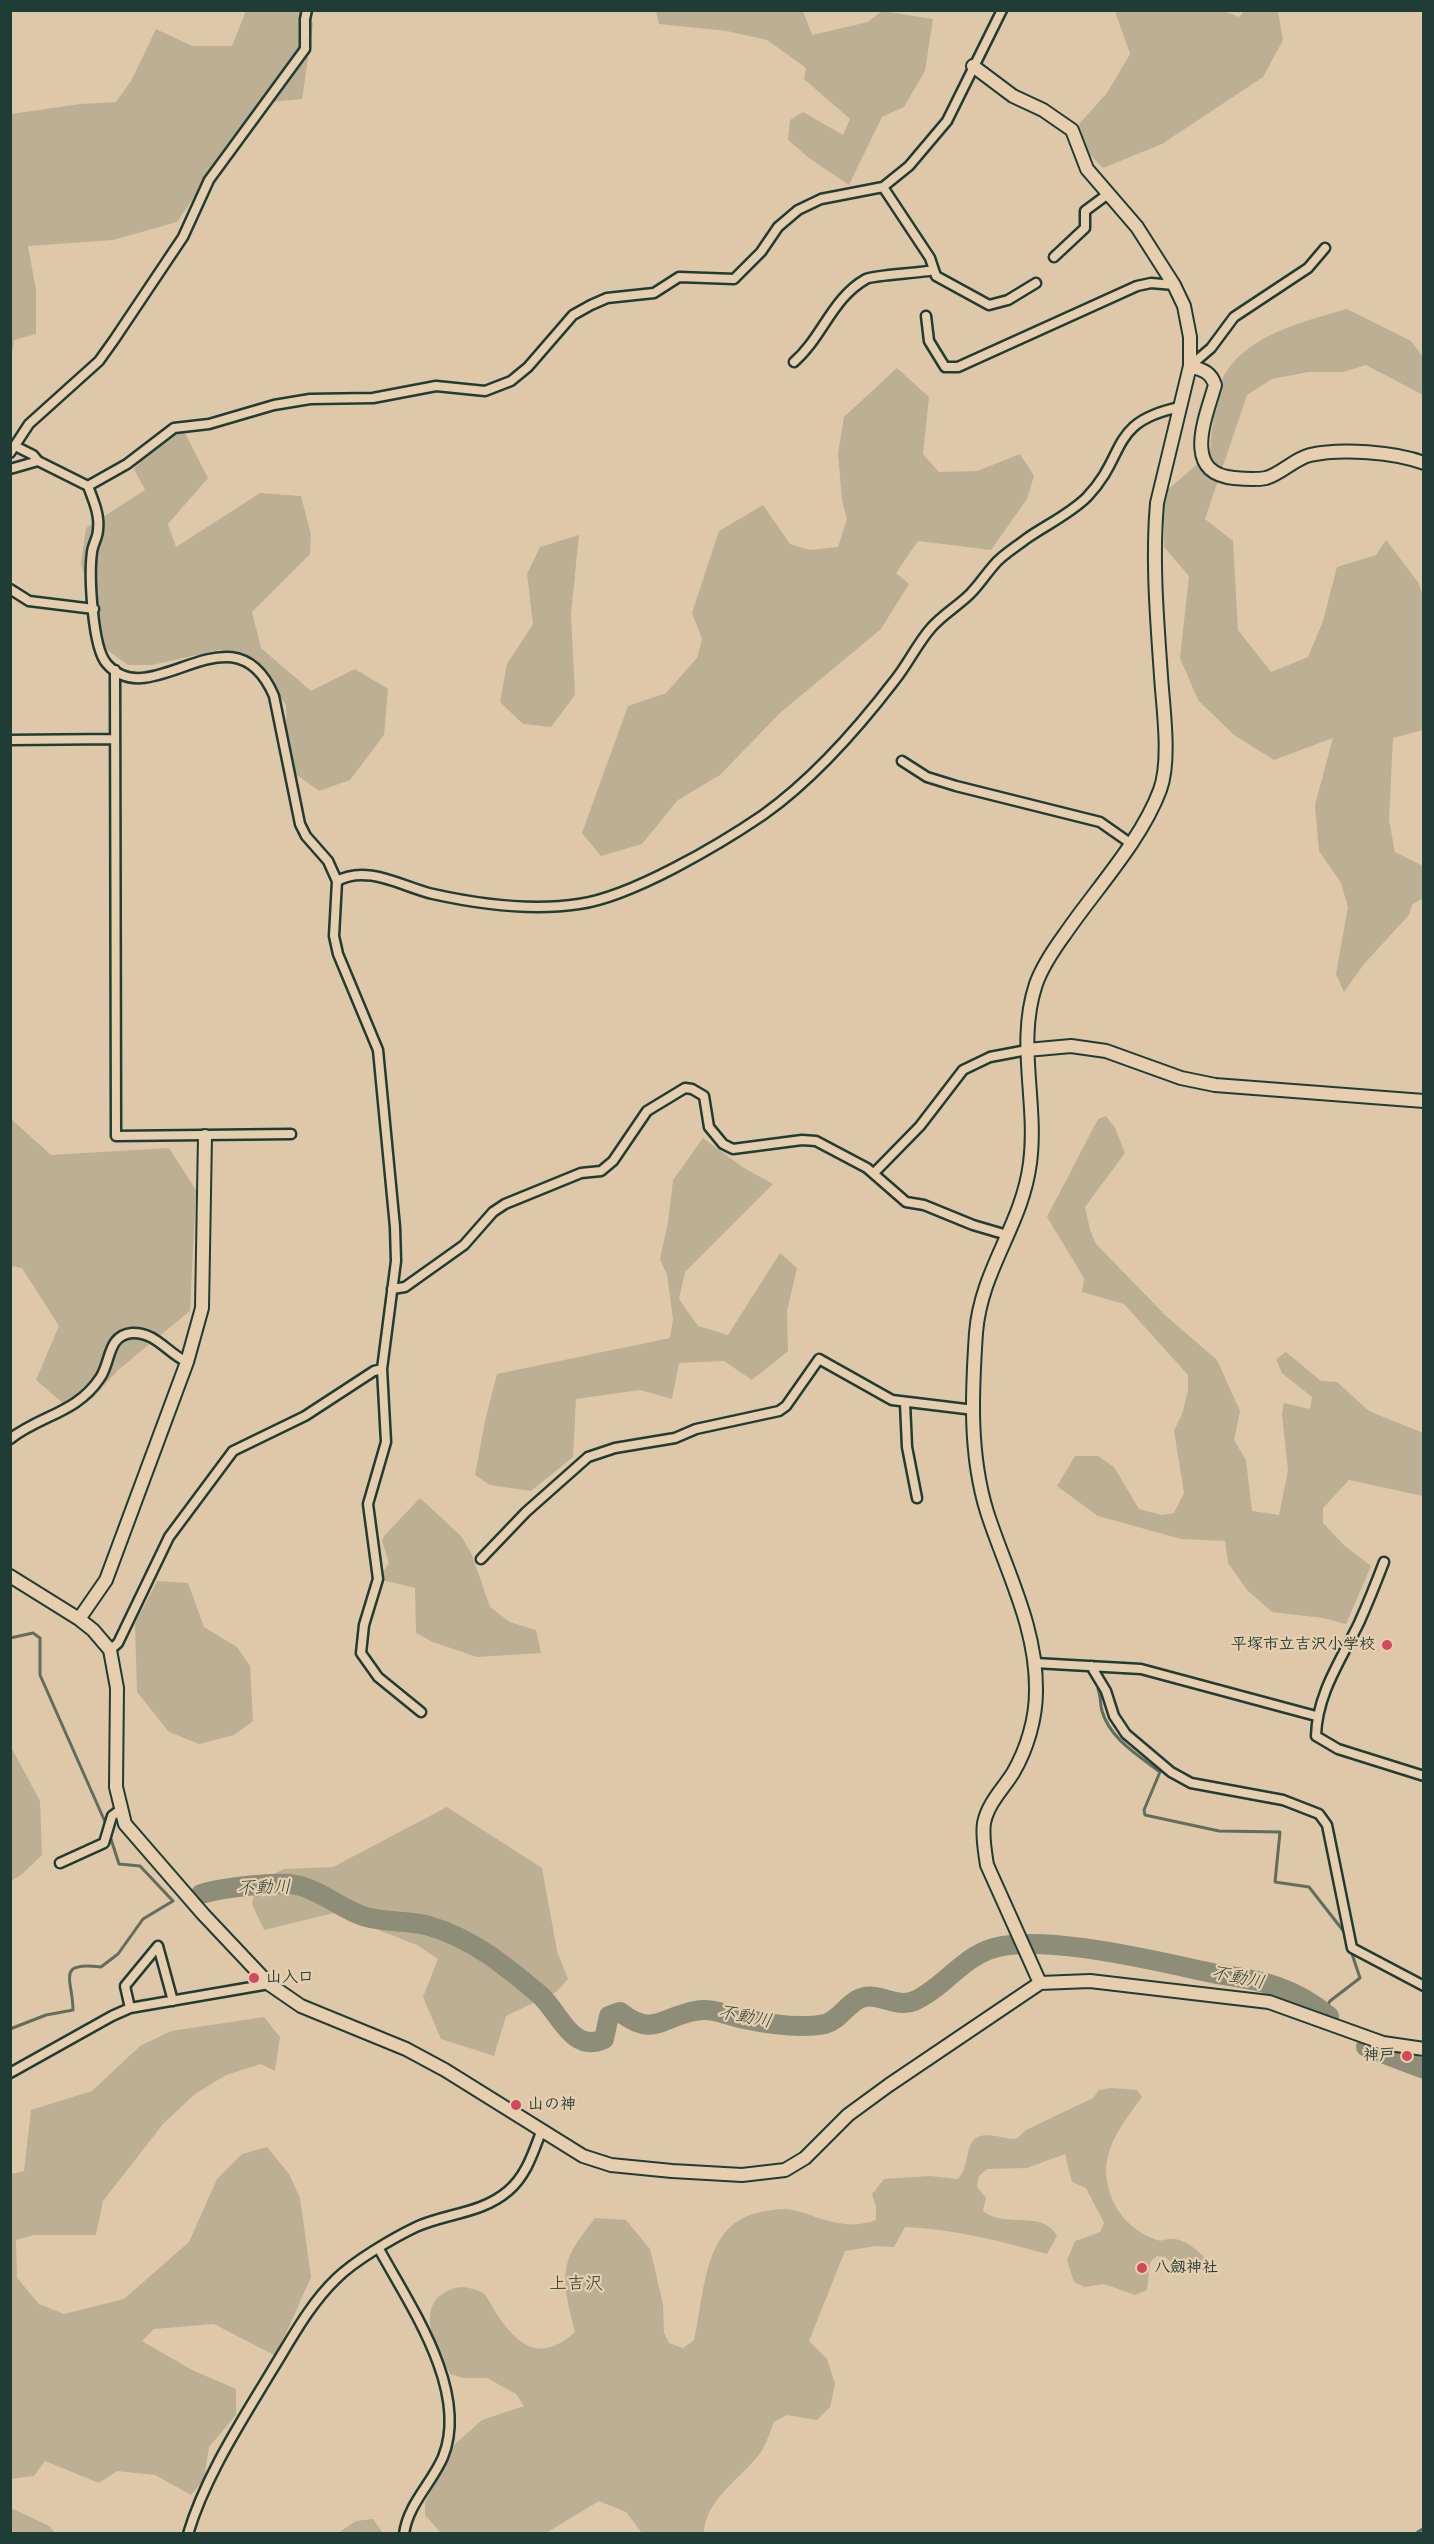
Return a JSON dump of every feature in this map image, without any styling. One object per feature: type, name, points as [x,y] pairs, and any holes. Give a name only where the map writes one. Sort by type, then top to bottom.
[{"type":"street","points":[[307,10],[305,49],[209,180],[183,237],[99,361],[33,420],[13,450],[33,455],[38,462],[88,486],[97,511],[98,530],[92,551],[95,635],[99,651],[106,664],[128,676],[151,677],[208,658],[230,657],[257,668],[267,679],[274,696],[300,824],[306,836],[328,861],[337,881],[334,936],[338,954],[378,1050],[395,1227],[396,1261],[382,1369],[386,1442],[368,1504],[378,1579],[364,1625],[361,1653],[378,1677],[421,1712]]},
{"type":"street","points":[[88,486],[126,464],[174,428],[209,424],[274,405],[310,399],[373,398],[436,386],[485,391],[511,381],[528,367],[573,315],[591,305],[607,298],[654,293],[680,277],[734,279],[761,252],[778,227],[798,210],[820,199],[884,187],[909,166],[947,121],[998,12]]},
{"type":"street","points":[[973,66],[1013,96],[1043,110],[1072,130],[1087,169],[1137,227],[1174,285],[1184,306],[1190,336],[1190,366],[1158,503],[1153,562],[1163,705],[1164,759],[1161,788],[1130,843],[1054,950],[1036,982],[1026,1028],[1030,1160],[1025,1190],[979,1304],[973,1438],[987,1510],[1032,1639],[1036,1693],[1032,1726],[1023,1753],[993,1799],[984,1823],[984,1849],[987,1865],[1040,1983]]},
{"type":"street","points":[[884,187],[930,258],[936,276],[989,305],[1008,300],[1036,283]]},
{"type":"street","points":[[1054,257],[1085,228],[1085,211],[1108,194]]},
{"type":"street","points":[[1190,366],[1211,348],[1234,317],[1308,268],[1325,248]]},
{"type":"street","points":[[794,362],[806,352],[837,303],[867,278],[934,270]]},
{"type":"street","points":[[926,316],[929,341],[945,367],[958,367],[1137,286],[1151,283],[1174,285]]},
{"type":"street","points":[[1190,366],[1204,370],[1212,377],[1215,385],[1200,438],[1201,453],[1210,470],[1222,477],[1266,478],[1308,455],[1320,453],[1386,453],[1424,463]]},
{"type":"street","points":[[337,881],[347,875],[361,875],[386,878],[431,894],[506,904],[578,904],[626,891],[724,840],[790,794],[823,761],[897,679],[931,628],[972,592],[995,563],[1085,498],[1102,479],[1129,428],[1155,412],[1180,407]]},
{"type":"street","points":[[10,469],[38,462]]},
{"type":"street","points":[[10,589],[29,601],[94,609]]},
{"type":"street","points":[[115,670],[116,1136],[291,1134]]},
{"type":"street","points":[[10,740],[115,739]]},
{"type":"street","points":[[902,761],[927,777],[956,786],[1100,822],[1130,843]]},
{"type":"street","points":[[874,1173],[920,1126],[963,1070],[990,1057],[1027,1050],[1071,1046],[1106,1051],[1181,1078],[1215,1085],[1424,1101]]},
{"type":"street","points":[[392,1289],[405,1287],[464,1245],[493,1212],[505,1204],[581,1173],[601,1171],[613,1161],[647,1111],[684,1088],[692,1089],[704,1096],[709,1127],[723,1144],[734,1149],[802,1140],[816,1141],[874,1173],[906,1202],[924,1205],[973,1225],[1007,1235]]},
{"type":"street","points":[[79,1619],[106,1580],[187,1362],[202,1308],[205,1136]]},
{"type":"street","points":[[10,1439],[26,1426],[69,1410],[100,1378],[113,1342],[124,1335],[146,1335],[160,1341],[174,1356],[187,1362]]},
{"type":"street","points":[[481,1559],[526,1512],[588,1457],[615,1448],[675,1438],[696,1429],[779,1411],[786,1406],[819,1359],[879,1395],[905,1403],[974,1410]]},
{"type":"street","points":[[110,1650],[118,1643],[169,1537],[233,1451],[247,1442],[272,1434],[374,1371],[382,1369]]},
{"type":"street","points":[[905,1403],[907,1447],[917,1498]]},
{"type":"street","points":[[1384,1562],[1360,1621],[1329,1680],[1316,1716],[1316,1736],[1325,1743],[1424,1776]]},
{"type":"street","points":[[10,1576],[79,1619],[93,1630],[110,1650],[117,1688],[116,1787],[120,1810],[133,1835],[269,1984],[301,2006],[406,2049],[445,2070],[541,2132],[583,2156],[611,2165],[742,2175],[785,2170],[805,2158],[848,2115],[1040,1983],[1090,1981],[1269,2002],[1383,2043],[1424,2049]]},
{"type":"street","points":[[1035,1663],[1141,1669],[1316,1716]]},
{"type":"street","points":[[1091,1665],[1106,1691],[1114,1716],[1126,1734],[1171,1772],[1191,1784],[1283,1800],[1319,1814],[1327,1825],[1352,1948],[1424,1986]]},
{"type":"street","points":[[60,1863],[104,1843],[112,1816],[120,1810]]},
{"type":"street","points":[[130,2008],[125,1986],[158,1946],[173,2001]]},
{"type":"street","points":[[10,2073],[130,2008],[269,1984]]},
{"type":"street","points":[[188,2534],[202,2498],[243,2419],[301,2323],[336,2278],[416,2227],[488,2205],[509,2190],[526,2170],[541,2132]]},
{"type":"street","points":[[379,2249],[435,2351],[447,2409],[448,2437],[443,2456],[409,2514],[404,2534]]},
{"type":"shaded area","points":[[246,11],[310,11],[313,26],[302,99],[259,103],[177,222],[113,240],[28,246],[36,290],[36,334],[14,340],[11,361],[11,114],[80,104],[116,102],[131,81],[156,29],[192,46],[232,46]]},
{"type":"shaded area","points":[[656,11],[803,11],[812,35],[868,22],[882,11],[933,19],[925,71],[904,107],[882,117],[849,185],[809,158],[788,140],[790,120],[803,112],[843,135],[850,119],[804,79],[806,68],[767,40],[727,31],[659,24]]},
{"type":"shaded area","points":[[1115,11],[1224,11],[1239,17],[1244,11],[1278,11],[1283,40],[1263,77],[1162,144],[1103,168],[1088,153],[1079,124],[1107,93],[1130,54]]},
{"type":"shaded area","points":[[1347,309],[1411,341],[1423,357],[1423,395],[1366,365],[1343,372],[1308,372],[1272,379],[1247,395],[1205,519],[1233,541],[1238,630],[1271,672],[1308,657],[1323,621],[1337,567],[1376,555],[1386,540],[1418,582],[1423,595],[1423,730],[1393,738],[1389,820],[1395,852],[1423,866],[1423,898],[1412,905],[1409,915],[1364,964],[1344,992],[1336,974],[1348,907],[1341,883],[1319,851],[1315,805],[1333,738],[1274,760],[1234,735],[1198,700],[1180,658],[1189,576],[1164,547],[1164,493],[1210,453],[1214,411],[1219,390],[1226,372],[1236,359],[1265,338],[1281,330]]},
{"type":"shaded area","points":[[897,368],[929,397],[923,454],[939,472],[977,471],[1020,454],[1034,476],[1027,499],[991,550],[918,541],[896,573],[909,584],[881,629],[781,712],[720,775],[678,800],[642,844],[601,856],[582,833],[628,706],[666,693],[697,658],[702,639],[692,613],[719,531],[763,505],[790,544],[810,550],[838,547],[847,519],[842,500],[838,454],[844,417]]},
{"type":"shaded area","points":[[184,431],[208,478],[168,524],[176,547],[260,493],[301,496],[311,535],[310,554],[252,612],[261,648],[311,691],[355,669],[388,689],[384,735],[350,780],[319,791],[287,768],[286,705],[249,655],[219,650],[152,665],[128,665],[106,649],[81,564],[86,528],[145,490],[134,469],[164,433]]},
{"type":"shaded area","points":[[579,535],[571,614],[575,695],[551,727],[523,724],[500,702],[507,664],[533,624],[527,574],[540,547]]},
{"type":"shaded area","points":[[1106,1116],[1115,1128],[1125,1153],[1085,1207],[1090,1230],[1096,1244],[1166,1316],[1217,1360],[1240,1411],[1234,1440],[1246,1460],[1252,1511],[1279,1515],[1288,1470],[1282,1414],[1284,1403],[1310,1409],[1312,1397],[1282,1373],[1276,1359],[1286,1352],[1321,1381],[1337,1382],[1369,1411],[1423,1433],[1423,1496],[1349,1480],[1323,1508],[1323,1523],[1345,1546],[1371,1566],[1346,1624],[1323,1618],[1272,1612],[1247,1590],[1228,1563],[1225,1541],[1181,1539],[1098,1516],[1057,1486],[1075,1456],[1098,1456],[1114,1467],[1139,1509],[1162,1515],[1174,1513],[1184,1493],[1174,1431],[1182,1414],[1188,1390],[1188,1375],[1124,1304],[1082,1292],[1084,1278],[1047,1217],[1098,1119]]},
{"type":"shaded area","points":[[10,1118],[51,1155],[169,1148],[196,1190],[190,1311],[118,1370],[93,1398],[73,1412],[36,1380],[59,1326],[22,1268],[11,1266]]},
{"type":"shaded area","points":[[703,1138],[744,1168],[773,1184],[685,1272],[679,1299],[698,1326],[728,1335],[780,1253],[797,1268],[787,1311],[788,1351],[752,1380],[724,1361],[679,1363],[672,1399],[640,1390],[576,1399],[573,1457],[531,1491],[490,1485],[475,1475],[497,1374],[670,1338],[673,1319],[667,1275],[660,1259],[668,1222],[673,1180]]},
{"type":"shaded area","points":[[420,1498],[461,1536],[472,1555],[490,1607],[510,1622],[536,1630],[541,1653],[477,1657],[433,1642],[416,1633],[415,1588],[378,1579],[389,1563],[382,1541],[384,1536]]},
{"type":"shaded area","points":[[157,1581],[188,1583],[204,1627],[237,1647],[250,1666],[253,1721],[234,1735],[199,1744],[169,1732],[137,1692],[135,1623]]},
{"type":"shaded area","points":[[10,1745],[40,1801],[42,1855],[21,1875],[11,1881]]},
{"type":"shaded area","points":[[447,1807],[542,1868],[557,1951],[568,1979],[556,1992],[506,2016],[494,2056],[441,2039],[423,1997],[438,1959],[417,1945],[334,1913],[264,1930],[252,1904],[257,1882],[284,1869],[333,1867]]},
{"type":"shaded area","points":[[264,2017],[280,2037],[275,2071],[261,2064],[226,2075],[195,2094],[163,2124],[103,2201],[96,2235],[34,2235],[16,2240],[17,2278],[39,2304],[64,2314],[124,2299],[189,2242],[217,2179],[242,2154],[267,2147],[289,2174],[300,2198],[311,2277],[276,2356],[214,2324],[154,2329],[142,2341],[192,2370],[236,2389],[236,2415],[209,2447],[204,2480],[191,2495],[155,2475],[117,2471],[99,2483],[45,2461],[34,2476],[11,2479],[11,2174],[24,2171],[31,2110],[92,2091],[140,2046],[171,2031]]},
{"type":"shaded area","points":[[1111,2088],[1137,2090],[1142,2097],[1116,2135],[1107,2161],[1106,2174],[1109,2189],[1118,2211],[1127,2222],[1150,2237],[1159,2240],[1179,2240],[1192,2246],[1205,2258],[1201,2268],[1181,2270],[1165,2257],[1157,2256],[1150,2262],[1147,2290],[1135,2295],[1104,2284],[1085,2287],[1074,2282],[1067,2260],[1075,2241],[1100,2232],[1104,2223],[1086,2188],[1072,2182],[1065,2154],[1027,2168],[987,2169],[979,2176],[977,2187],[986,2198],[983,2211],[1002,2219],[1033,2221],[1051,2228],[1057,2236],[1047,2254],[959,2233],[905,2227],[894,2247],[876,2246],[845,2251],[809,2341],[827,2359],[835,2384],[830,2407],[817,2420],[787,2415],[774,2422],[761,2452],[724,2491],[710,2510],[704,2533],[642,2533],[626,2512],[599,2501],[546,2533],[441,2533],[425,2515],[425,2502],[455,2444],[482,2420],[524,2406],[516,2394],[487,2378],[463,2378],[450,2374],[431,2327],[430,2315],[433,2305],[440,2296],[459,2287],[479,2291],[487,2298],[506,2327],[523,2343],[542,2349],[552,2347],[575,2332],[565,2282],[567,2263],[573,2249],[595,2218],[626,2220],[650,2249],[663,2304],[664,2333],[669,2343],[683,2348],[694,2340],[704,2283],[717,2245],[727,2230],[742,2219],[761,2212],[786,2209],[848,2224],[876,2220],[876,2206],[872,2194],[884,2179],[930,2176],[958,2179],[965,2166],[970,2145],[979,2137],[990,2135],[1016,2139],[1026,2130],[1093,2098],[1099,2090]]},
{"type":"shaded area","points":[[10,2503],[11,2508],[49,2526],[55,2533],[11,2533]]},
{"type":"shaded area","points":[[373,2519],[383,2533],[338,2533],[356,2521]]},
{"type":"waterway","points":[[10,1638],[33,1633],[40,1638],[40,1675],[106,1824]]},
{"type":"waterway","points":[[1098,1689],[1102,1711],[1111,1730],[1126,1746],[1160,1772],[1144,1810],[1145,1815],[1219,1831],[1280,1832],[1275,1882],[1309,1887],[1345,1933]]},
{"type":"waterway","points":[[10,2029],[46,2015],[73,2010],[70,1982],[72,1970],[77,1967],[101,1967],[118,1954],[143,1919],[173,1901],[140,1866],[119,1864],[110,1836]]},
{"type":"waterway","name":"不動川","points":[[201,1894],[248,1886],[296,1885],[314,1891],[366,1917],[421,1924],[445,1931],[502,1964],[540,1995],[568,2029],[583,2041],[593,2042],[604,2039],[609,2016],[620,2012],[641,2024],[650,2025],[702,2010],[774,2024],[795,2026],[825,2024],[834,2020],[853,2003],[864,1997],[900,2003],[914,2001],[988,1950],[1009,1945],[1036,1944],[1098,1950],[1262,1982],[1298,1996],[1329,2016]]},
{"type":"waterway","points":[[1324,2012],[1330,2001],[1360,1978],[1351,1951]]},
{"type":"waterway","name":"不動川","points":[[1366,2047],[1424,2069]]},
{"type":"waterway","points":[[1415,2534],[1424,2528]]},
{"type":"place","name":"平塚市立吉沢小学校","points":[[1387,1645]]},
{"type":"place","name":"山入口","points":[[254,1978]]},
{"type":"place","name":"神戸","points":[[1407,2056]]},
{"type":"place","name":"山の神","points":[[516,2105]]},
{"type":"place","name":"八劔神社","points":[[1142,2268]]},
{"type":"district","name":"上吉沢","points":[[576,2284]]}]
